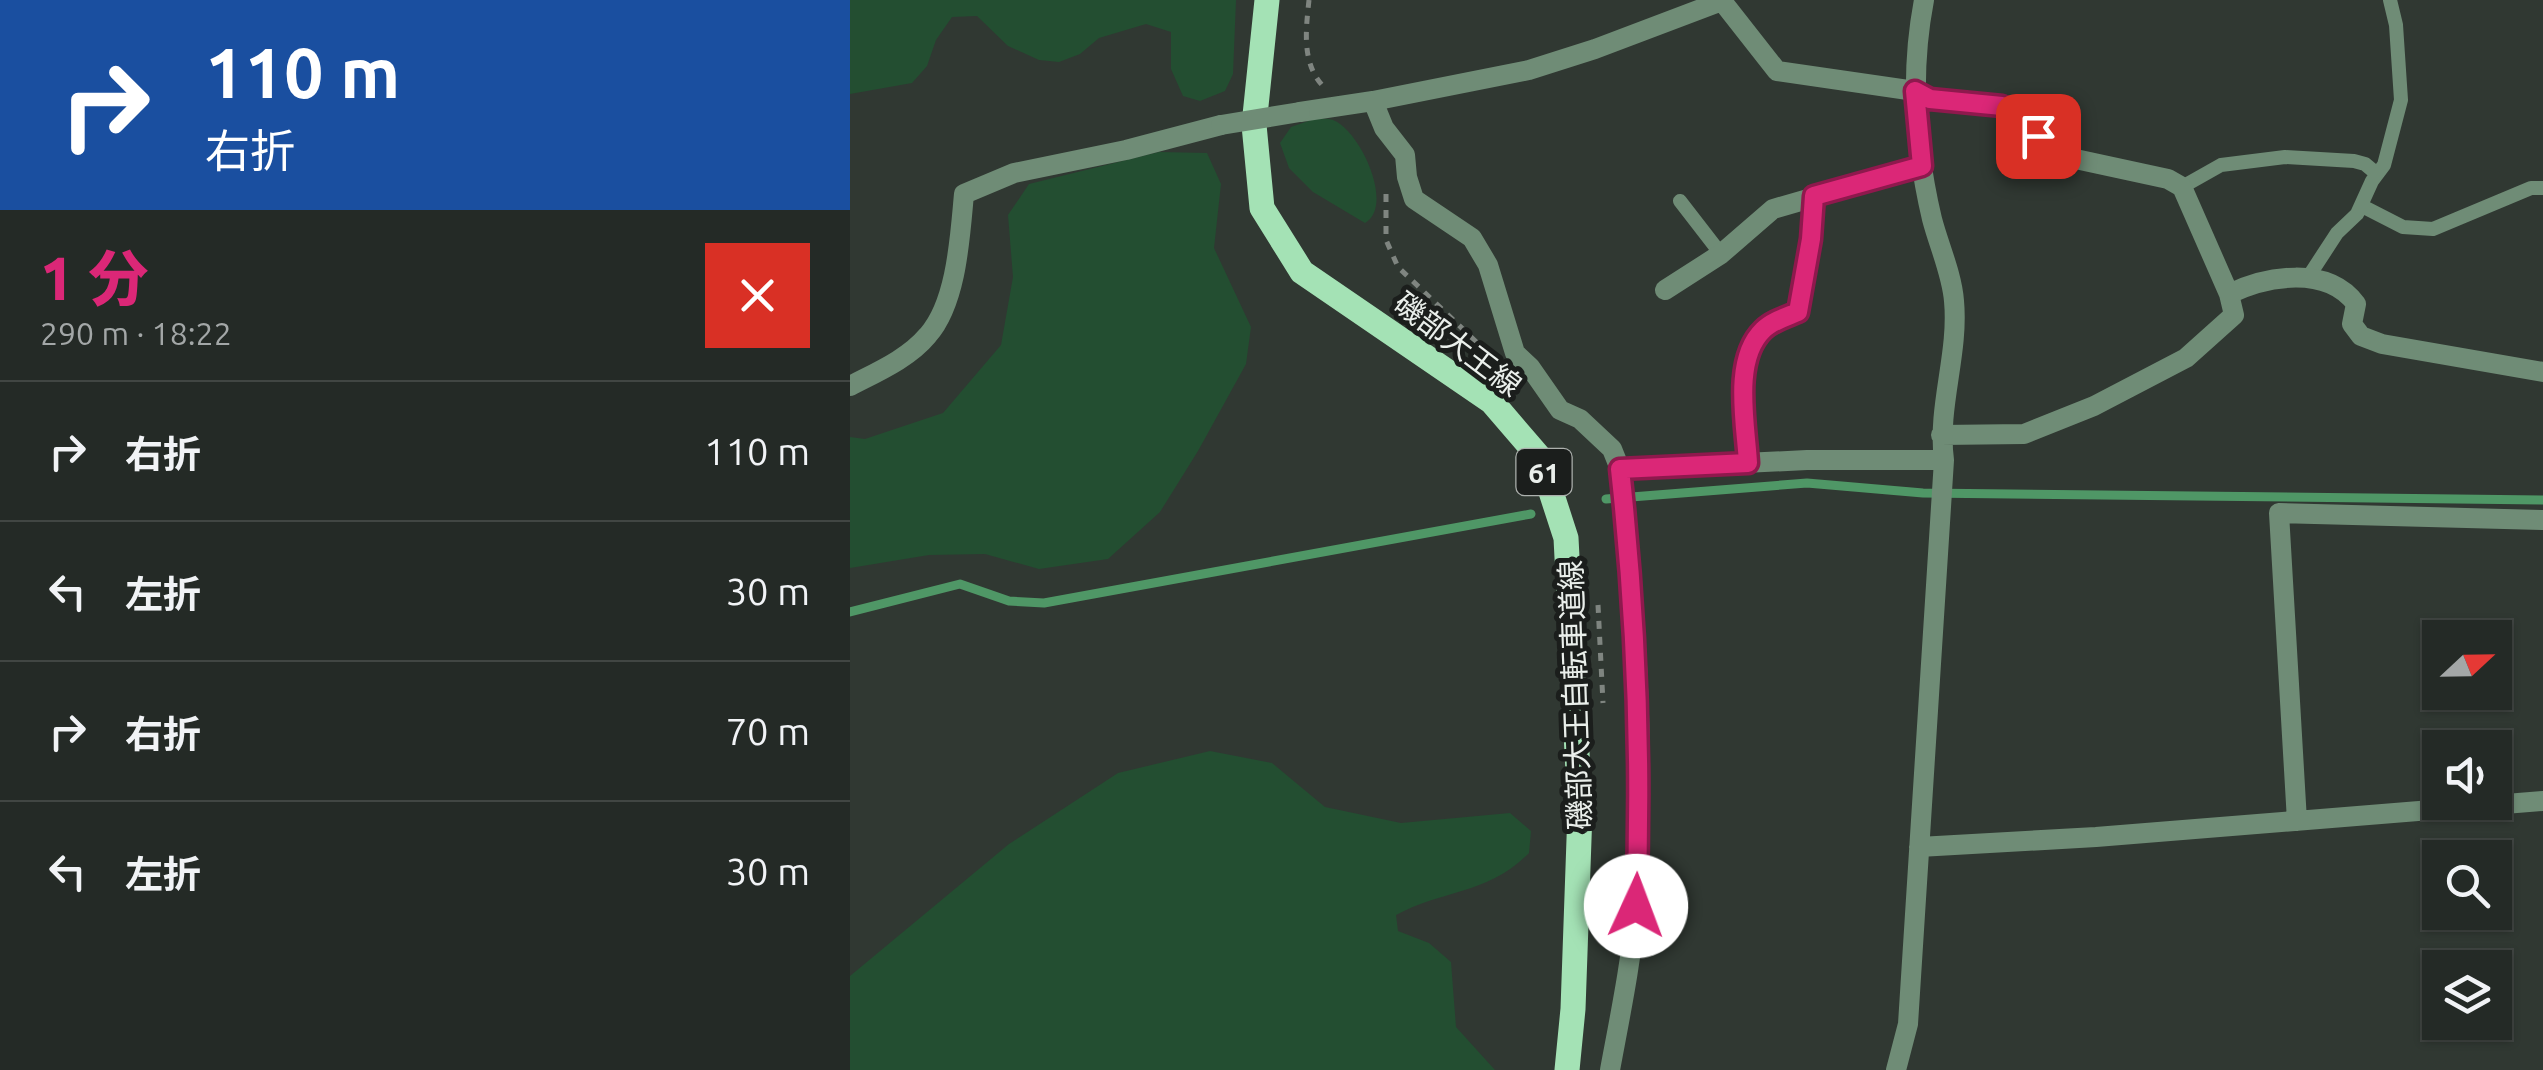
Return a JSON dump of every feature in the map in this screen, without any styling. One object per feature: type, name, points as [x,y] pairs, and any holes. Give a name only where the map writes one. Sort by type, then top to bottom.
[{"type":"main road","name":"磯部大王線","points":[[1268,0],[1254,125],[1262,208],[1302,272],[1492,402],[1540,458],[1566,538],[1580,811],[1567,1070]]},
{"type":"street","points":[[850,386],[897,362],[928,335],[946,306],[964,194],[1014,173],[1222,126],[1340,104],[1373,102],[1529,70],[1722,0],[1777,71],[1915,91],[1930,99],[2002,106],[2058,155],[2168,179],[2182,187],[2229,294],[2234,315],[2186,358],[2094,406],[2024,434],[1941,436]]},
{"type":"street","points":[[1896,1070],[1908,1024],[1944,460],[1941,436],[1951,367],[1954,300],[1922,166],[1915,91],[1924,0]]},
{"type":"street","points":[[1373,102],[1384,128],[1405,155],[1406,177],[1414,199],[1460,227],[1472,238],[1488,266],[1515,353],[1530,367],[1560,410],[1580,420],[1612,450],[1620,469],[1637,666],[1640,796],[1636,906],[1610,1070]]},
{"type":"street","points":[[1665,290],[1721,254],[1765,214],[1922,166]]},
{"type":"street","points":[[2229,294],[2251,283],[2294,277],[2321,281],[2349,295],[2356,304],[2352,324],[2360,336],[2382,344],[2543,372]]},
{"type":"street","points":[[1620,469],[1944,460]]},
{"type":"street","points":[[2296,821],[2279,513],[2543,520]]},
{"type":"street","points":[[1919,847],[2543,801]]},
{"type":"lane","points":[[2307,279],[2337,233],[2358,214],[2384,165],[2401,100],[2396,25],[2390,0]]},
{"type":"lane","points":[[2182,187],[2221,164],[2285,157],[2354,161],[2377,174]]},
{"type":"lane","points":[[2362,206],[2403,227],[2433,229],[2532,188],[2543,188]]},
{"type":"lane","points":[[1748,463],[1746,367],[1752,346],[1762,331],[1798,312],[1814,196]]},
{"type":"lane","points":[[1680,200],[1721,254]]},
{"type":"path","points":[[1308,0],[1305,46],[1318,81],[1340,104]]},
{"type":"path","points":[[1386,179],[1386,240],[1398,267],[1496,362]]},
{"type":"path","name":"磯部大王自転車道線","points":[[1597,592],[1603,718]]},
{"type":"green space","points":[[850,0],[1236,0],[1233,74],[1225,91],[1200,101],[1183,96],[1171,69],[1171,32],[1146,24],[1099,38],[1080,54],[1059,62],[1039,60],[1008,46],[977,16],[952,17],[936,40],[927,66],[912,83],[850,94]]},
{"type":"green space","points":[[1317,118],[1333,120],[1343,127],[1363,153],[1376,201],[1373,214],[1365,223],[1313,192],[1289,168],[1280,143],[1291,127]]},
{"type":"green space","points":[[1159,152],[1207,153],[1221,184],[1214,248],[1251,327],[1246,364],[1160,512],[1108,559],[1039,569],[985,554],[929,555],[850,568],[850,437],[865,439],[943,413],[1001,345],[1013,277],[1008,215],[1029,184]]},
{"type":"green space","points":[[1210,751],[1272,763],[1325,807],[1401,823],[1510,813],[1531,831],[1529,853],[1497,877],[1396,915],[1398,931],[1429,943],[1451,962],[1456,1027],[1495,1070],[850,1070],[850,976],[1009,844],[1118,773]]},
{"type":"waterway","points":[[1606,499],[1807,483],[1923,493],[2543,500]]},
{"type":"waterway","points":[[850,612],[960,584],[1009,601],[1044,603],[1531,514]]},
{"type":"route","points":[[1636,906],[1640,796],[1637,666],[1620,469],[1748,463],[1746,367],[1752,346],[1762,331],[1798,312],[1814,196],[1922,166],[1915,91],[1930,99],[2002,106],[2038,136]]}]
